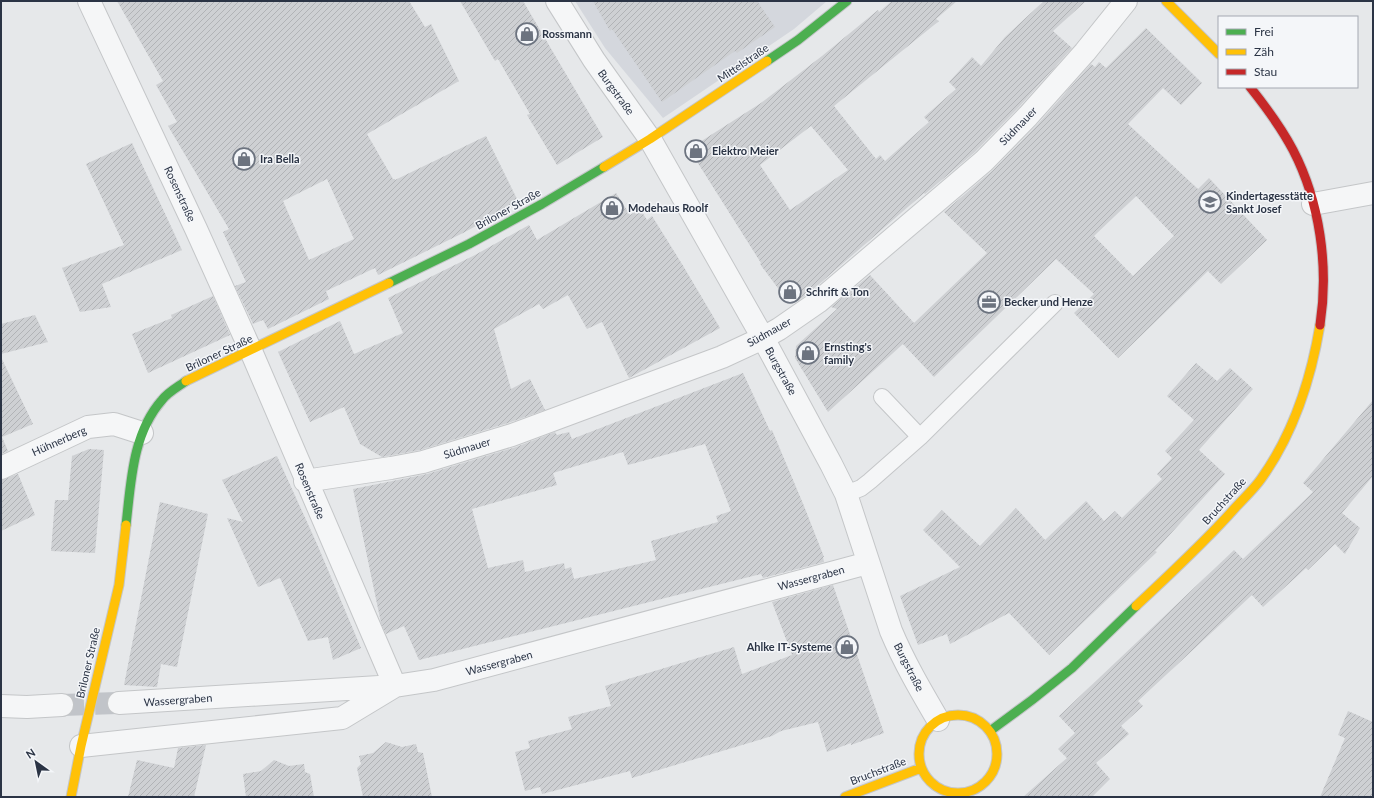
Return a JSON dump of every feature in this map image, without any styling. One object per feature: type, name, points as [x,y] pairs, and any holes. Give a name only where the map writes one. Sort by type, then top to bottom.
[{"type":"main road","name":"Mittelstraße","points":[[650,139],[798,40],[847,1]]},
{"type":"main road","points":[[1166,1],[1218,53]]},
{"type":"main road","name":"Bruchstraße","points":[[990,730],[1022,708],[1072,667],[1218,528],[1260,480],[1287,437],[1303,399],[1312,371],[1320,322],[1323,289],[1323,257],[1320,232],[1306,179],[1292,149],[1267,108],[1251,88]]},
{"type":"main road","name":"Briloner Straße","points":[[71,797],[81,746],[119,585],[133,466],[142,433],[151,415],[162,399],[190,379],[469,244],[542,204],[650,139]]},
{"type":"main road","points":[[960,715],[971,717],[981,722],[990,730],[995,740],[997,761],[994,771],[988,780],[980,787],[970,794],[958,794],[946,792],[935,787],[927,779],[918,758],[919,747],[923,736],[938,720],[949,716],[960,715]]},
{"type":"main road","name":"Bruchstraße","points":[[845,797],[921,768]]},
{"type":"street","name":"Rosenstraße","points":[[89,1],[196,228],[395,686]]},
{"type":"street","name":"Burgstraße","points":[[556,1],[594,60],[650,139],[763,338],[831,464],[846,494],[858,527],[868,563],[899,652],[938,720]]},
{"type":"street","name":"Südmauer","points":[[306,481],[422,462],[512,435],[722,357],[779,329],[818,302],[984,161],[1028,116],[1085,52],[1126,1]]},
{"type":"street","points":[[1313,204],[1373,193]]},
{"type":"street","name":"Hühnerberg","points":[[1,468],[88,427],[114,424],[142,433]]},
{"type":"street","name":"Wassergraben","points":[[119,703],[395,686],[434,680],[868,563]]},
{"type":"street","points":[[81,746],[342,718],[395,686]]},
{"type":"street","points":[[1,706],[27,707],[62,705]]},
{"type":"lane","points":[[846,494],[861,488],[920,437],[1055,303]]},
{"type":"lane","points":[[882,397],[920,437]]},
{"type":"shaded area","points":[[575,1],[827,1],[794,29],[663,118],[605,48]]},
{"type":"building","points":[[117,1],[409,1],[425,27],[431,24],[459,81],[367,134],[395,180],[486,136],[519,203],[463,233],[378,275],[375,268],[326,291],[329,299],[268,329],[263,320],[253,324],[235,286],[246,282],[223,232],[229,229],[168,126],[177,122],[156,85],[163,81]],"holes":[[[327,179],[354,239],[309,260],[283,201]]]},
{"type":"building","points":[[460,1],[523,1],[603,137],[557,165],[527,115],[530,114],[498,59],[495,61]]},
{"type":"building","points":[[593,1],[757,1],[775,27],[737,53],[735,51],[662,102],[612,29],[610,31]]},
{"type":"building","points":[[892,1],[957,1],[936,19],[939,21],[834,106],[876,159],[880,155],[885,161],[929,122],[924,117],[956,89],[949,82],[972,57],[981,66],[1005,37],[1044,1],[1086,1],[1053,31],[1072,48],[1019,107],[975,152],[925,194],[924,193],[810,292],[798,301],[786,299],[760,264],[761,263],[689,149],[761,103],[878,10],[879,12]],"holes":[[[811,126],[848,170],[790,210],[760,165]]]},
{"type":"building","points":[[1146,28],[1202,83],[1181,105],[1163,88],[1128,124],[1198,189],[1209,178],[1267,240],[1221,284],[1208,271],[1118,358],[1074,313],[1094,294],[1056,259],[934,377],[903,344],[828,412],[795,358],[796,346],[837,309],[831,307],[870,275],[914,323],[987,253],[944,212],[993,170],[1037,125],[1091,64],[1095,67],[1099,62],[1106,68]],"holes":[[[1136,196],[1174,236],[1133,276],[1094,236]]]},
{"type":"building","points":[[132,143],[182,250],[102,284],[111,307],[80,312],[62,268],[124,245],[86,164]]},
{"type":"building","points":[[616,193],[630,215],[640,209],[647,220],[652,216],[720,328],[629,378],[602,322],[587,329],[568,295],[543,309],[539,304],[494,329],[511,389],[530,379],[545,410],[420,450],[382,457],[360,444],[344,407],[310,422],[278,352],[340,321],[354,354],[403,333],[388,298],[475,255],[529,225],[537,240]]},
{"type":"building","points":[[213,296],[230,335],[148,373],[132,334],[172,318],[171,315]]},
{"type":"building","points":[[35,315],[48,342],[1,354],[1,324]]},
{"type":"building","points":[[1,357],[33,424],[2,437],[8,451],[1,454]]},
{"type":"building","points":[[1196,363],[1217,381],[1230,368],[1253,389],[1199,450],[1225,474],[1155,551],[1157,552],[1049,655],[1009,613],[950,644],[947,634],[918,645],[900,596],[960,567],[923,530],[942,510],[980,546],[1016,508],[1045,540],[1086,501],[1104,521],[1115,511],[1122,518],[1162,479],[1157,474],[1172,458],[1165,451],[1194,420],[1167,396]]},
{"type":"building","points":[[743,373],[770,431],[772,430],[804,506],[824,557],[824,562],[763,578],[761,574],[419,660],[404,626],[386,634],[381,623],[353,489],[427,474],[516,447],[555,432],[557,435],[569,432],[572,439]],"holes":[[[705,444],[731,511],[716,516],[718,522],[651,541],[656,560],[574,579],[571,567],[565,569],[564,563],[525,572],[523,560],[488,568],[472,509],[557,485],[553,473],[623,452],[628,465]]]},
{"type":"building","points":[[1373,400],[1373,476],[1342,513],[1360,528],[1345,554],[1335,544],[1308,570],[1306,568],[1263,607],[1252,595],[1138,701],[1143,706],[1121,726],[1129,734],[1096,763],[1110,779],[1092,797],[1023,797],[1067,758],[1058,749],[1075,733],[1059,716],[1234,550],[1243,559],[1313,492],[1303,483]]},
{"type":"building","points":[[89,449],[104,450],[95,553],[51,551],[55,500],[68,500],[72,456]]},
{"type":"building","points":[[277,456],[317,544],[361,648],[333,660],[328,637],[308,641],[280,578],[258,587],[227,518],[243,522],[222,480]]},
{"type":"building","points":[[18,474],[35,515],[1,531],[1,480]]},
{"type":"building","points":[[160,502],[208,514],[177,667],[161,664],[157,687],[124,685]]},
{"type":"building","points":[[833,585],[884,733],[827,752],[818,722],[781,731],[772,736],[632,778],[630,771],[542,794],[540,787],[525,791],[515,752],[530,748],[528,741],[572,729],[568,717],[611,706],[605,686],[734,647],[742,674],[792,655],[772,602]]},
{"type":"building","points":[[1348,711],[1373,722],[1373,797],[1320,797],[1345,738],[1338,735]]},
{"type":"building","points":[[386,742],[402,747],[416,744],[418,752],[423,753],[432,797],[363,797],[357,768],[361,764],[359,756],[373,753]]},
{"type":"building","points":[[206,745],[194,797],[128,797],[137,760],[174,768],[178,748]]},
{"type":"building","points":[[274,760],[289,766],[304,764],[305,772],[310,774],[314,797],[246,797],[243,774],[261,771]]},
{"type":"tunnel","points":[[62,705],[119,703]]},
{"type":"traffic: fast","points":[[767,61],[798,40],[847,1]]},
{"type":"traffic: fast","points":[[389,283],[469,244],[542,204],[604,167]]},
{"type":"traffic: fast","points":[[126,525],[132,476],[139,443],[144,428],[152,413],[164,397],[186,381]]},
{"type":"traffic: fast","points":[[990,731],[1072,668],[1136,606]]},
{"type":"traffic: slow","points":[[1166,1],[1218,53]]},
{"type":"traffic: slow","points":[[604,167],[650,139],[767,61]]},
{"type":"traffic: slow","points":[[186,381],[389,283]]},
{"type":"traffic: slow","points":[[1136,606],[1211,534],[1261,479],[1273,461],[1300,405],[1312,365],[1320,325]]},
{"type":"traffic: slow","points":[[71,797],[81,746],[119,585],[126,525]]},
{"type":"traffic: slow","points":[[950,715],[966,715],[980,721],[991,732],[997,746],[997,754],[997,762],[991,776],[980,787],[966,793],[950,793],[936,787],[925,776],[919,762],[919,746],[925,732],[936,721],[950,715]]},
{"type":"traffic: slow","points":[[845,797],[921,768]]},
{"type":"traffic: jam","points":[[1251,88],[1273,117],[1293,150],[1310,191],[1316,213],[1323,258],[1323,303],[1320,325]]},
{"type":"place","name":"Rossmann","points":[[527,34]]},
{"type":"place","name":"Elektro Meier","points":[[696,151]]},
{"type":"place","name":"Ira Bella","points":[[244,159]]},
{"type":"place","name":"Kindertagesstätte Sankt Josef","points":[[1210,202]]},
{"type":"place","name":"Modehaus Roolf","points":[[612,208]]},
{"type":"place","name":"Schrift & Ton","points":[[790,292]]},
{"type":"place","name":"Becker und Henze","points":[[989,302]]},
{"type":"place","name":"Ernsting's family","points":[[808,353]]},
{"type":"place","name":"Ahlke IT-Systeme","points":[[847,647]]}]
